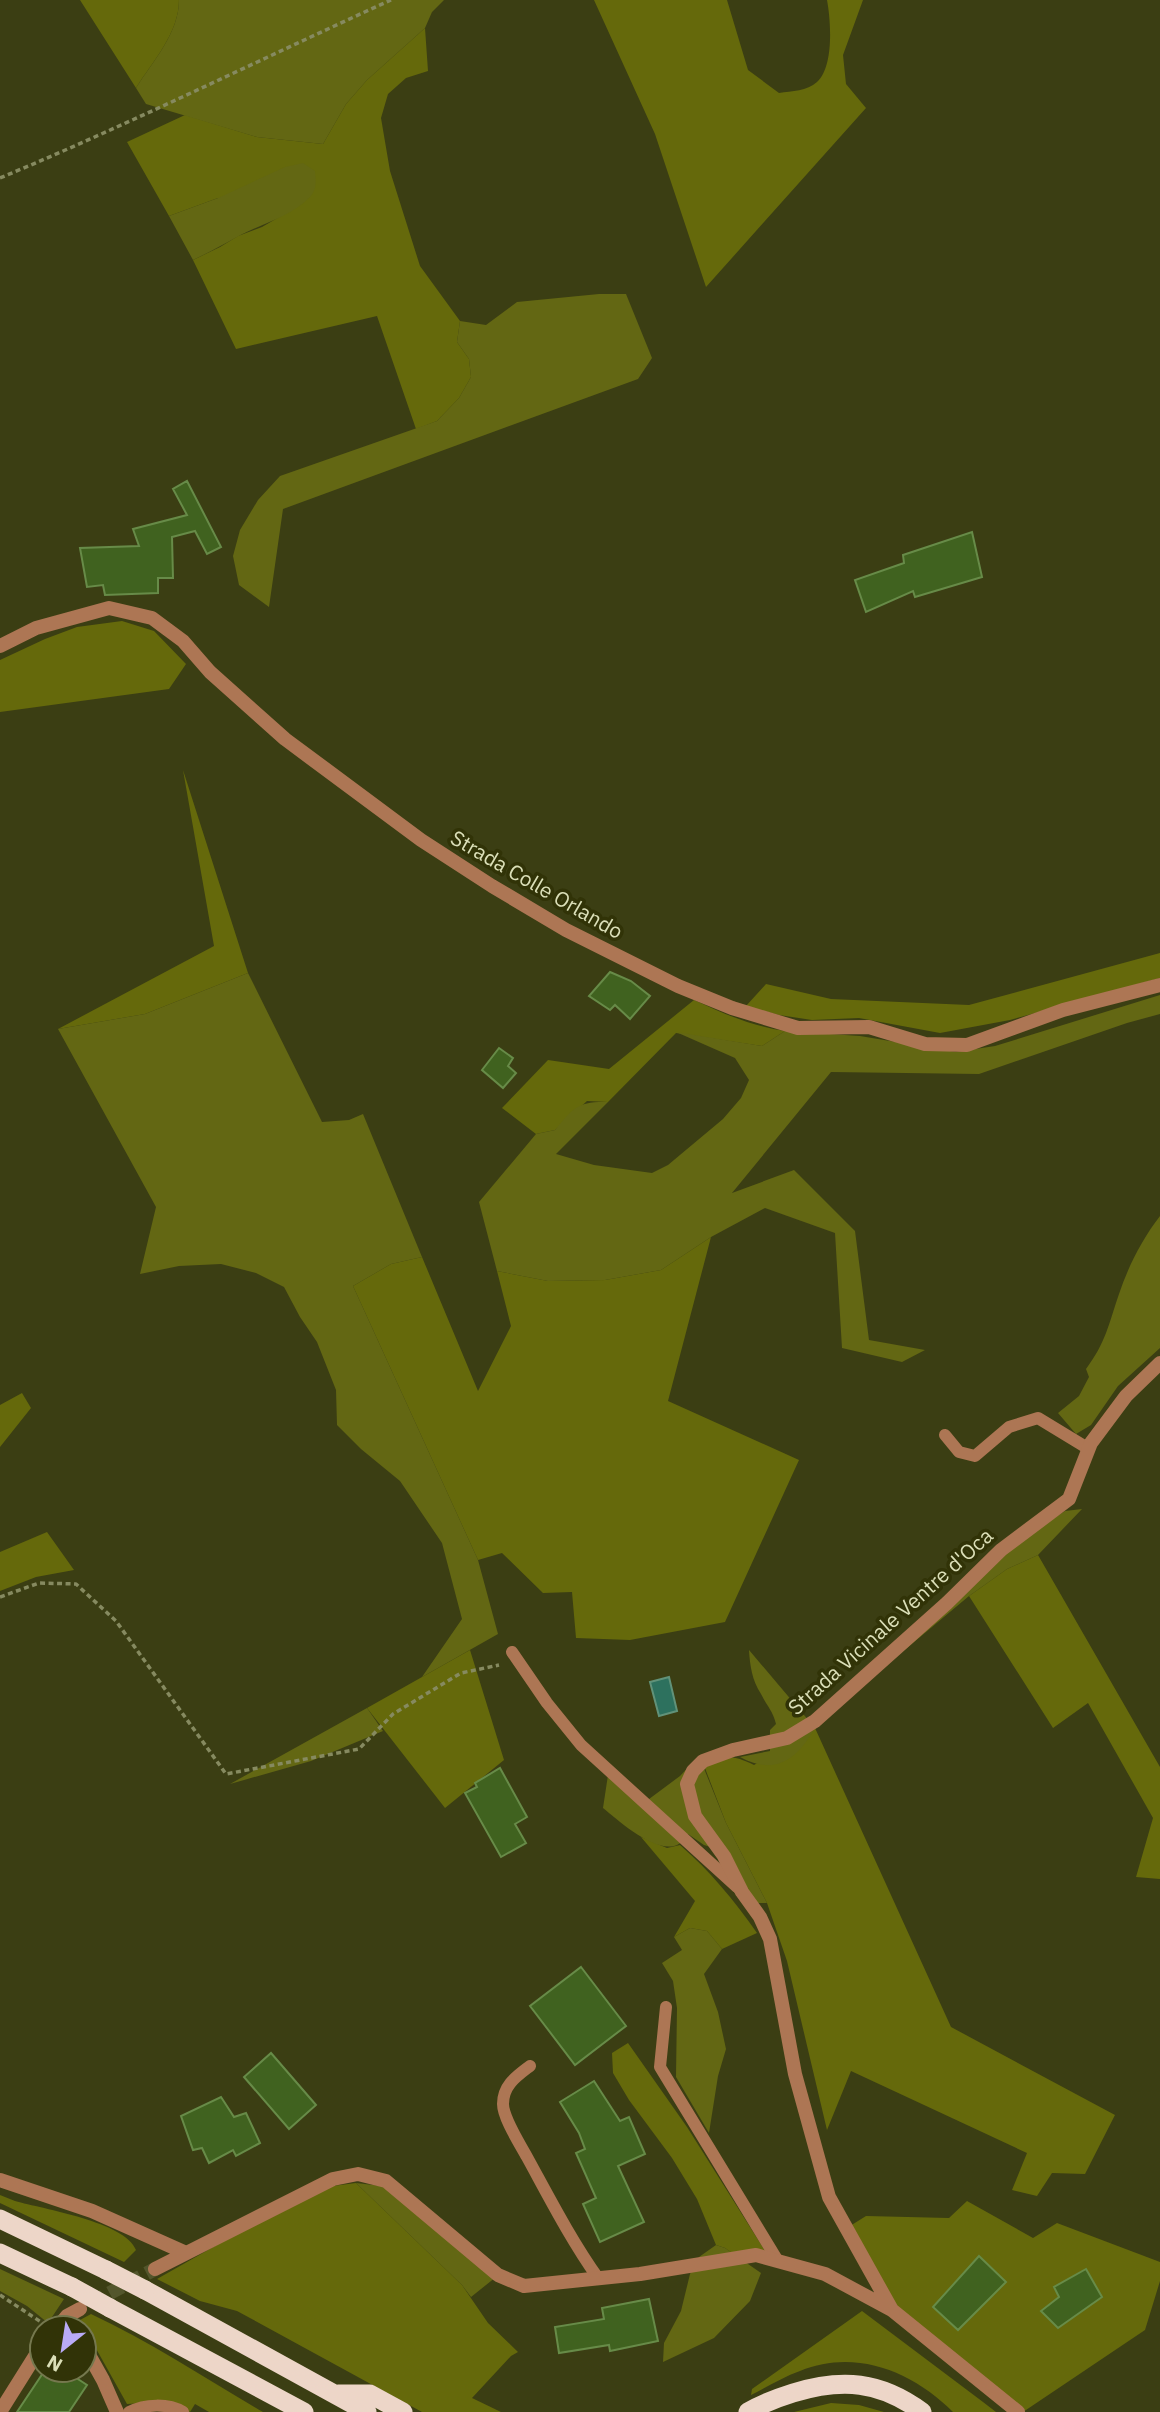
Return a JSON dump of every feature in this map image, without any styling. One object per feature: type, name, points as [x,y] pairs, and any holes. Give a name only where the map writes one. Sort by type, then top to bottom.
[{"type":"highway","points":[[0,2219],[145,2290],[368,2412]]},
{"type":"highway","points":[[0,2253],[72,2287],[304,2412]]},
{"type":"highway","points":[[748,2412],[762,2403],[816,2386],[854,2384],[889,2392],[922,2412]]},
{"type":"highway","points":[[335,2394],[370,2394],[403,2412]]},
{"type":"highway","points":[[771,2412],[788,2395]]},
{"type":"street","name":"Strada Colle Orlando","points":[[0,646],[36,628],[108,608],[152,618],[183,641],[210,672],[285,739],[421,840],[492,886],[566,930],[678,986],[732,1008],[798,1028],[869,1027],[925,1044],[967,1045],[1063,1010],[1160,985]]},
{"type":"street","name":"Strada Vicinale Ventre d'Oca","points":[[892,2310],[829,2197],[795,2074],[770,1939],[724,1856],[695,1816],[687,1784],[693,1771],[703,1761],[733,1750],[787,1738],[815,1721],[1001,1550],[1069,1499],[1089,1449],[1126,1396],[1160,1363]]},
{"type":"street","name":"Strada Vicinale Ventre d'Oca","points":[[155,2269],[333,2179],[358,2175],[386,2181],[498,2275],[524,2286],[639,2274],[756,2255],[825,2274],[892,2310],[1018,2412]]},
{"type":"street","points":[[0,2180],[92,2211],[186,2253]]},
{"type":"street","points":[[0,2412],[28,2367]]},
{"type":"street","points":[[98,2371],[117,2412]]},
{"type":"lane","points":[[945,1435],[959,1452],[975,1456],[1009,1427],[1038,1418],[1089,1449]]},
{"type":"lane","points":[[512,1653],[581,1745],[743,1892]]},
{"type":"lane","points":[[666,2007],[660,2067],[778,2260]]},
{"type":"lane","points":[[530,2066],[510,2081],[503,2106],[512,2129],[572,2242],[598,2278]]},
{"type":"lane","points":[[129,2412],[139,2407],[159,2406],[176,2408],[183,2412]]},
{"type":"path","points":[[0,178],[95,138],[391,0]]},
{"type":"path","points":[[0,1597],[39,1583],[76,1584],[116,1621],[226,1774],[359,1749],[393,1714],[461,1673],[498,1664],[503,1668]]},
{"type":"path","points":[[0,2295],[31,2314]]},
{"type":"shaded area","points":[[80,0],[179,0],[175,24],[170,35],[136,88]]},
{"type":"shaded area","points":[[179,0],[444,0],[432,12],[425,28],[367,80],[346,104],[323,144],[257,137],[146,104],[136,88],[170,35],[175,24]]},
{"type":"shaded area","points":[[594,0],[727,0],[748,70],[779,93],[809,87],[822,75],[830,43],[827,0],[863,0],[843,55],[846,84],[866,108],[706,287],[655,134]]},
{"type":"shaded area","points":[[425,28],[428,71],[406,78],[388,94],[381,118],[390,171],[420,266],[460,321],[457,342],[469,359],[471,377],[459,398],[437,421],[416,429],[377,316],[236,349],[193,260],[238,236],[262,227],[298,206],[218,198],[169,216],[127,142],[185,115],[257,137],[323,144],[346,104],[367,80]]},
{"type":"shaded area","points":[[303,163],[315,171],[316,182],[312,194],[302,204],[193,260],[169,216],[218,198],[285,167]]},
{"type":"shaded area","points":[[626,294],[652,358],[638,379],[283,509],[269,607],[239,585],[233,556],[240,530],[258,500],[280,476],[437,421],[459,398],[471,377],[469,359],[457,342],[460,321],[486,325],[517,302]]},
{"type":"shaded area","points":[[122,621],[154,631],[186,664],[169,689],[0,712],[0,660],[77,627]]},
{"type":"shaded area","points":[[183,770],[248,973],[145,1014],[58,1029],[214,946]]},
{"type":"shaded area","points":[[1160,953],[1160,978],[1010,1020],[940,1033],[859,1018],[812,1020],[746,1006],[766,984],[831,999],[969,1005]]},
{"type":"shaded area","points":[[248,973],[322,1122],[349,1120],[363,1114],[422,1257],[391,1264],[353,1286],[478,1560],[498,1634],[422,1677],[462,1619],[442,1543],[400,1481],[337,1425],[336,1390],[317,1342],[284,1287],[256,1273],[221,1264],[179,1266],[140,1274],[156,1207],[58,1029],[145,1014]]},
{"type":"shaded area","points":[[1160,995],[1160,1014],[979,1074],[831,1072],[732,1193],[794,1170],[855,1231],[869,1340],[925,1350],[902,1362],[842,1348],[835,1233],[765,1208],[711,1237],[661,1270],[605,1280],[548,1281],[497,1271],[479,1202],[536,1134],[555,1130],[577,1107],[608,1102],[556,1154],[594,1165],[652,1173],[668,1165],[723,1119],[741,1098],[749,1080],[735,1058],[676,1032],[762,1046],[785,1031],[860,1036],[956,1052],[995,1046]]},
{"type":"shaded area","points":[[694,1000],[738,1019],[785,1031],[762,1046],[676,1033],[608,1102],[587,1101],[555,1130],[536,1134],[502,1108],[548,1060],[609,1069]]},
{"type":"shaded area","points":[[1160,1216],[1160,1348],[1118,1386],[1091,1425],[1076,1434],[1058,1413],[1079,1396],[1089,1377],[1086,1369],[1102,1342],[1127,1274],[1141,1244]]},
{"type":"shaded area","points":[[711,1237],[668,1401],[799,1460],[725,1622],[630,1640],[576,1638],[572,1592],[543,1593],[502,1553],[478,1560],[353,1286],[391,1264],[422,1257],[478,1391],[511,1326],[497,1271],[548,1281],[605,1280],[661,1270]]},
{"type":"shaded area","points":[[22,1393],[31,1408],[0,1447],[0,1405]]},
{"type":"shaded area","points":[[1082,1509],[1038,1555],[1007,1569],[969,1596],[895,1658],[1020,1540],[1065,1511]]},
{"type":"shaded area","points":[[47,1532],[74,1570],[36,1577],[0,1591],[0,1552]]},
{"type":"shaded area","points":[[1038,1555],[1160,1767],[1160,1879],[1136,1877],[1153,1818],[1088,1703],[1053,1728],[969,1596],[1007,1569]]},
{"type":"shaded area","points":[[470,1650],[504,1760],[445,1808],[367,1708]]},
{"type":"shaded area","points":[[749,1650],[815,1728],[801,1749],[784,1762],[774,1765],[753,1763],[740,1757],[770,1751],[770,1730],[776,1724],[758,1689]]},
{"type":"shaded area","points":[[367,1708],[383,1731],[311,1761],[230,1784]]},
{"type":"shaded area","points":[[815,1728],[951,2027],[1115,2115],[1085,2174],[1052,2173],[1037,2196],[1012,2190],[1027,2153],[851,2071],[827,2130],[787,1961],[767,1903],[726,1823],[703,1763],[728,1757],[754,1765]]},
{"type":"shaded area","points":[[699,1756],[726,1823],[767,1903],[753,1903],[727,1852],[704,1845],[688,1834],[677,1845],[658,1845],[638,1835],[603,1808],[608,1775],[641,1805],[680,1776]]},
{"type":"shaded area","points":[[641,1837],[667,1848],[680,1845],[721,1886],[757,1933],[722,1949],[707,1931],[690,1928],[674,1937],[695,1901]]},
{"type":"shaded area","points":[[690,1928],[707,1931],[722,1949],[704,1974],[718,2012],[726,2049],[718,2076],[709,2133],[676,2077],[677,2008],[673,1981],[662,1963],[682,1950],[674,1937]]},
{"type":"shaded area","points":[[628,2043],[687,2127],[767,2254],[736,2256],[716,2245],[697,2199],[613,2073],[612,2053]]},
{"type":"shaded area","points":[[356,2183],[462,2285],[488,2323],[518,2352],[511,2356],[472,2398],[501,2412],[422,2412],[237,2311],[200,2301],[157,2279],[317,2188]]},
{"type":"shaded area","points":[[356,2183],[382,2186],[496,2277],[471,2297],[462,2285]]},
{"type":"shaded area","points":[[0,2195],[101,2224],[129,2240],[136,2250],[124,2262],[0,2203]]},
{"type":"shaded area","points":[[967,2201],[1033,2238],[1057,2223],[1160,2262],[1160,2281],[1145,2330],[1023,2412],[900,2314],[850,2226],[866,2216],[949,2218]]},
{"type":"shaded area","points":[[716,2245],[725,2248],[761,2273],[750,2301],[714,2338],[663,2362],[664,2343],[681,2311],[690,2274],[699,2257]]},
{"type":"shaded area","points":[[0,2269],[64,2299],[54,2314],[37,2314],[0,2291]]},
{"type":"shaded area","points":[[862,2311],[996,2412],[953,2412],[920,2385],[902,2375],[862,2363],[821,2365],[794,2373],[751,2395],[752,2389]]},
{"type":"shaded area","points":[[98,2318],[263,2412],[209,2412],[195,2404],[190,2412],[160,2402],[127,2404],[98,2352]]},
{"type":"shaded area","points":[[831,2403],[859,2405],[884,2412],[794,2412]]},
{"type":"water","points":[[669,1677],[677,1711],[659,1716],[650,1682]]},
{"type":"building","points":[[187,481],[221,547],[207,554],[195,531],[172,537],[173,578],[158,578],[158,593],[105,595],[103,585],[87,587],[80,548],[139,546],[133,529],[187,515],[173,489]]},
{"type":"building","points":[[972,532],[982,577],[915,597],[913,591],[866,612],[855,580],[904,563],[903,555]]},
{"type":"building","points":[[610,972],[631,981],[650,996],[630,1019],[615,1005],[610,1010],[589,996]]},
{"type":"building","points":[[499,1048],[513,1058],[508,1066],[516,1073],[503,1088],[482,1070]]},
{"type":"building","points":[[500,1768],[527,1817],[515,1824],[526,1843],[501,1857],[465,1793],[477,1787],[475,1783]]},
{"type":"building","points":[[581,1967],[626,2026],[575,2065],[530,2006]]},
{"type":"building","points":[[271,2053],[316,2105],[289,2129],[244,2077]]},
{"type":"building","points":[[594,2081],[620,2121],[629,2117],[645,2154],[618,2166],[644,2222],[600,2242],[583,2204],[596,2198],[576,2153],[585,2149],[579,2133],[560,2102]]},
{"type":"building","points":[[221,2097],[234,2117],[246,2113],[260,2143],[236,2156],[233,2150],[209,2163],[202,2148],[193,2150],[181,2116]]},
{"type":"building","points":[[979,2256],[1006,2282],[958,2330],[933,2307]]},
{"type":"building","points":[[1086,2269],[1102,2297],[1058,2328],[1041,2311],[1059,2297],[1054,2287]]},
{"type":"building","points":[[649,2299],[658,2341],[610,2351],[609,2345],[559,2353],[555,2327],[604,2319],[602,2308]]},
{"type":"building","points":[[36,2384],[87,2385],[69,2412],[17,2412]]},
{"type":"tunnel","points":[[91,2303],[155,2269]]}]
